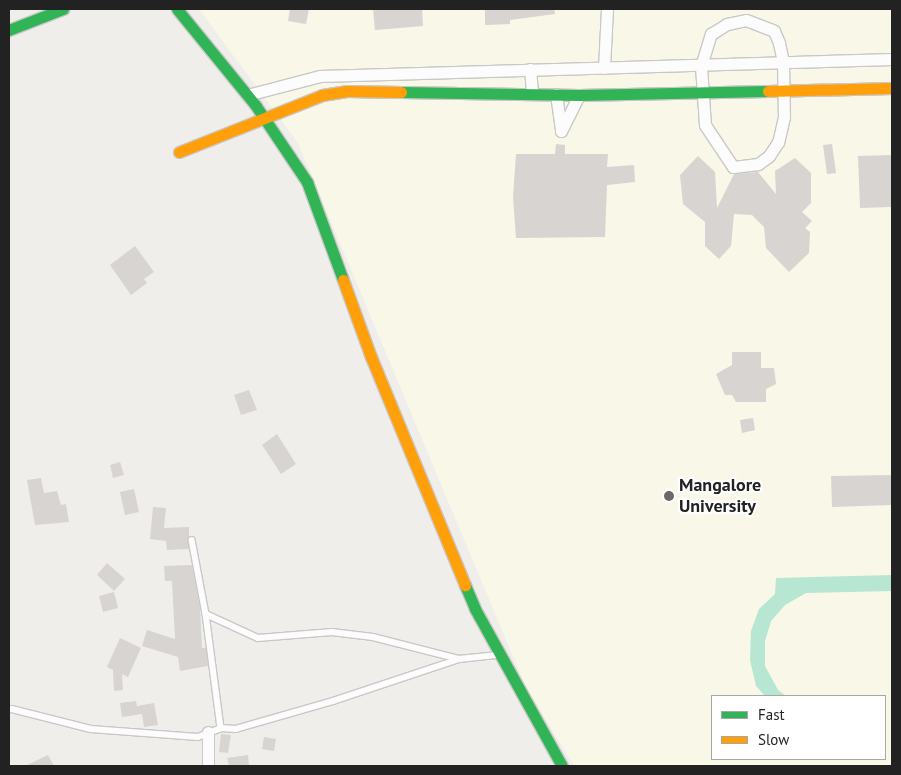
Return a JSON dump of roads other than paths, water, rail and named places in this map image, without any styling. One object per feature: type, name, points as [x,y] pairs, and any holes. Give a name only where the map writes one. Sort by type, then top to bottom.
[{"type":"main road","points":[[9,30],[63,9]]},
{"type":"main road","points":[[177,9],[248,95],[306,182],[401,429],[475,609],[562,766]]},
{"type":"main road","points":[[180,152],[322,95],[346,91],[579,95],[702,94],[892,88]]},
{"type":"street","points":[[9,22],[46,9]]},
{"type":"street","points":[[604,68],[607,9]]},
{"type":"street","points":[[746,20],[774,31],[783,62],[784,117],[778,142],[758,164],[733,167],[711,137],[702,116],[701,66],[711,34],[726,24],[746,20]]},
{"type":"street","points":[[248,95],[320,76],[892,59]]},
{"type":"street","points":[[530,69],[532,93]]},
{"type":"street","points":[[556,94],[561,131],[579,95]]},
{"type":"street","points":[[208,732],[208,766]]},
{"type":"lane","points":[[192,540],[206,614],[221,728]]},
{"type":"lane","points":[[206,614],[258,638],[332,632],[373,637],[459,659]]},
{"type":"lane","points":[[12,709],[91,729],[198,737],[221,728],[236,729],[459,659],[500,655]]},
{"type":"place","name":"Mangalore University","points":[[669,496]]}]
